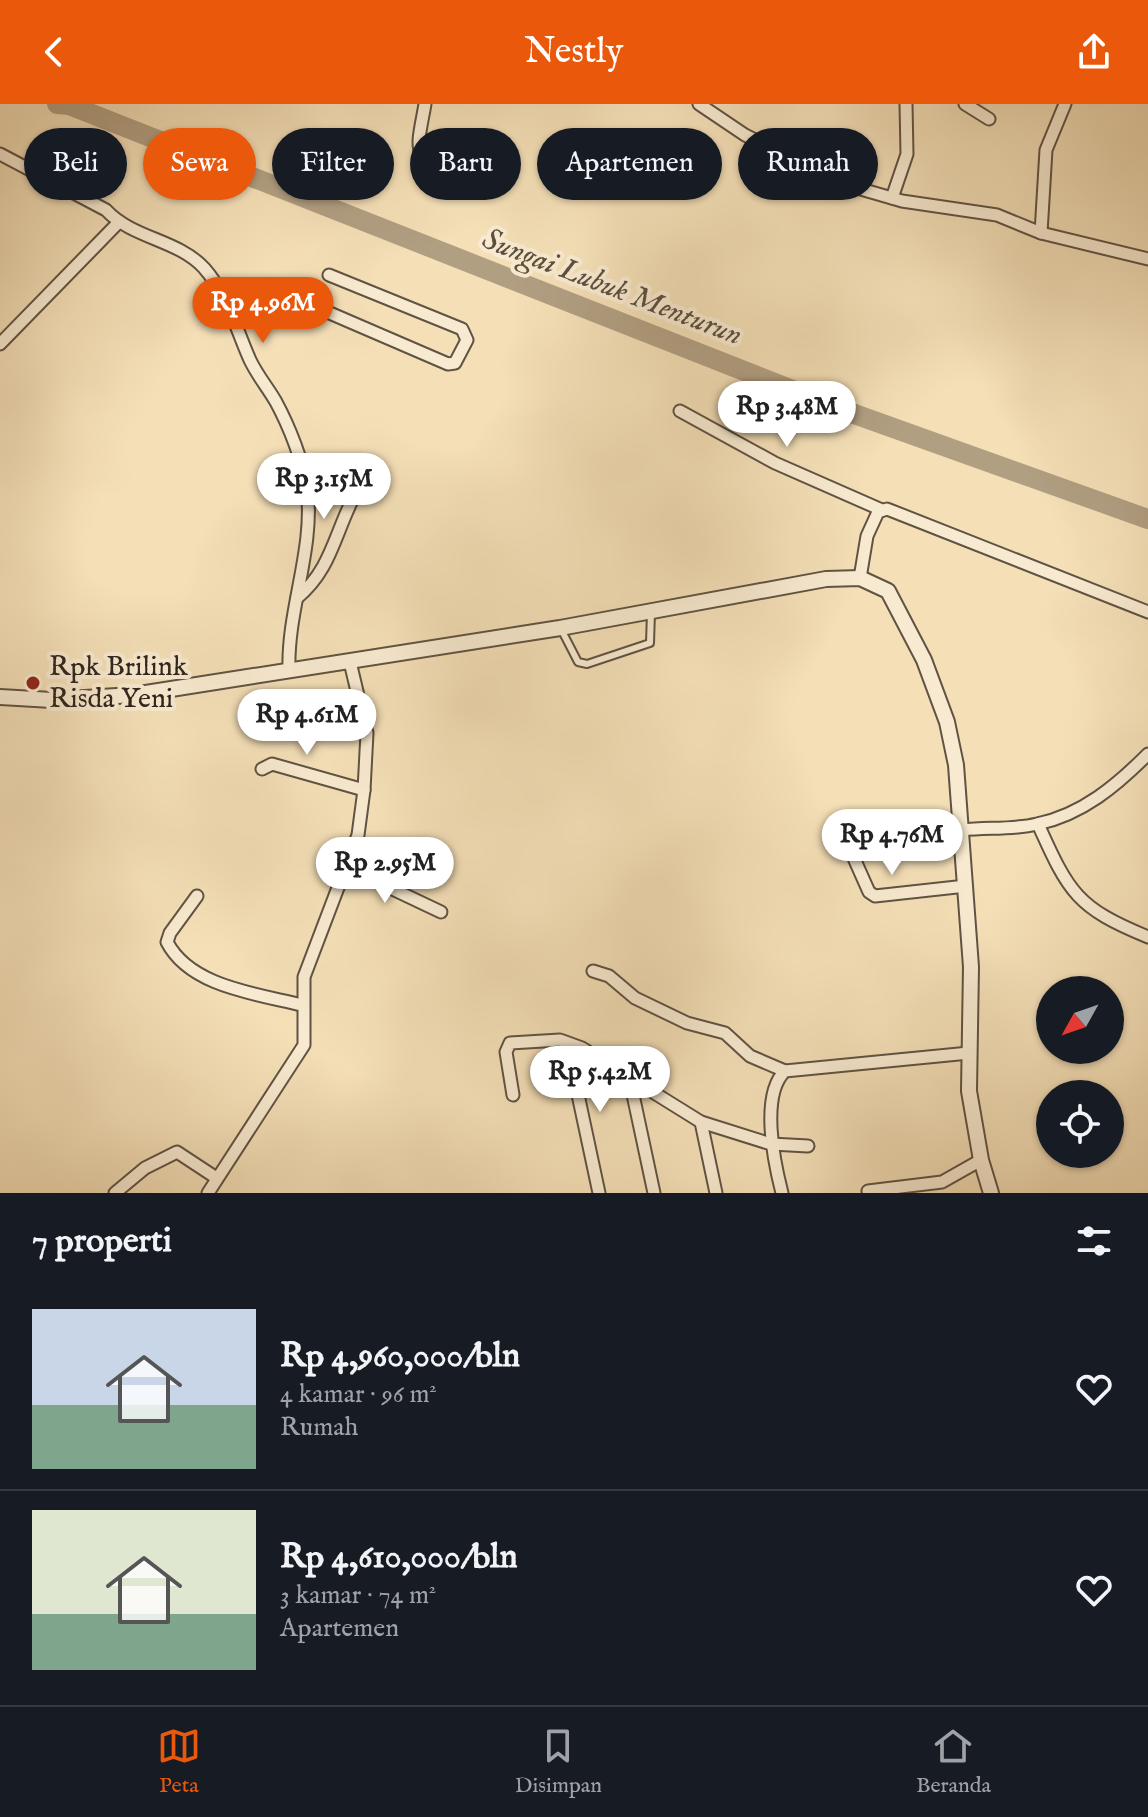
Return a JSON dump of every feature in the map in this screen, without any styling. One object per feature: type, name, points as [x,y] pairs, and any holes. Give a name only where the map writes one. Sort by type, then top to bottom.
[{"type":"street","points":[[420,128],[425,104]]},
{"type":"street","points":[[699,104],[759,143],[847,185],[892,198],[997,215],[1041,233],[1148,259]]},
{"type":"street","points":[[892,198],[907,154],[906,104]]},
{"type":"street","points":[[965,104],[989,119]]},
{"type":"street","points":[[1041,233],[1044,165],[1054,126],[1063,107]]},
{"type":"street","points":[[1,156],[106,210],[118,223],[191,257],[204,269],[228,306],[250,359],[284,420],[306,486],[304,554],[290,631],[289,670]]},
{"type":"street","points":[[0,344],[118,223]]},
{"type":"street","points":[[228,306],[255,287],[267,286],[448,364],[455,363],[467,340],[462,329],[329,275]]},
{"type":"street","points":[[680,411],[775,463],[882,510],[892,510],[1148,612]]},
{"type":"street","points":[[297,598],[314,584],[328,564],[350,504],[376,466]]},
{"type":"street","points":[[860,578],[867,536],[882,510]]},
{"type":"street","points":[[0,697],[52,700],[133,695],[560,628],[826,579],[860,578],[879,584],[896,601],[924,660],[947,722],[956,765],[971,967],[969,1091],[981,1160],[991,1193]]},
{"type":"street","points":[[208,1193],[215,1177],[297,1058],[306,1036],[302,1005],[304,977],[358,835],[364,790],[367,733],[350,662]]},
{"type":"street","points":[[962,830],[1038,824],[1065,815],[1107,792],[1148,754]]},
{"type":"street","points":[[262,769],[272,764],[364,790]]},
{"type":"street","points":[[1038,824],[1070,889],[1084,904],[1109,921],[1148,937]]},
{"type":"street","points":[[841,829],[873,895],[966,886]]},
{"type":"street","points":[[344,866],[441,912]]},
{"type":"street","points":[[197,896],[170,933],[167,942],[171,950],[194,971],[214,981],[302,1005]]},
{"type":"street","points":[[593,971],[609,976],[635,998],[687,1023],[725,1033],[750,1056],[785,1071],[969,1053]]},
{"type":"street","points":[[513,1095],[506,1052],[510,1043],[560,1040],[592,1053],[701,1122],[771,1144],[808,1146]]},
{"type":"street","points":[[567,1043],[599,1193]]},
{"type":"street","points":[[782,1193],[771,1144],[776,1081],[785,1071]]},
{"type":"street","points":[[629,1076],[654,1193]]},
{"type":"street","points":[[701,1122],[716,1193]]},
{"type":"street","points":[[115,1193],[145,1168],[177,1152],[215,1177]]},
{"type":"street","points":[[868,1191],[942,1182],[981,1160]]},
{"type":"lane","points":[[560,628],[578,662],[587,664],[650,643],[651,612]]},
{"type":"waterway","name":"Sungai Lubuk Menturun","points":[[57,104],[69,105],[846,411],[1148,519]]},
{"type":"place","name":"Rpk Brilink Risda Yeni","points":[[33,683]]}]
